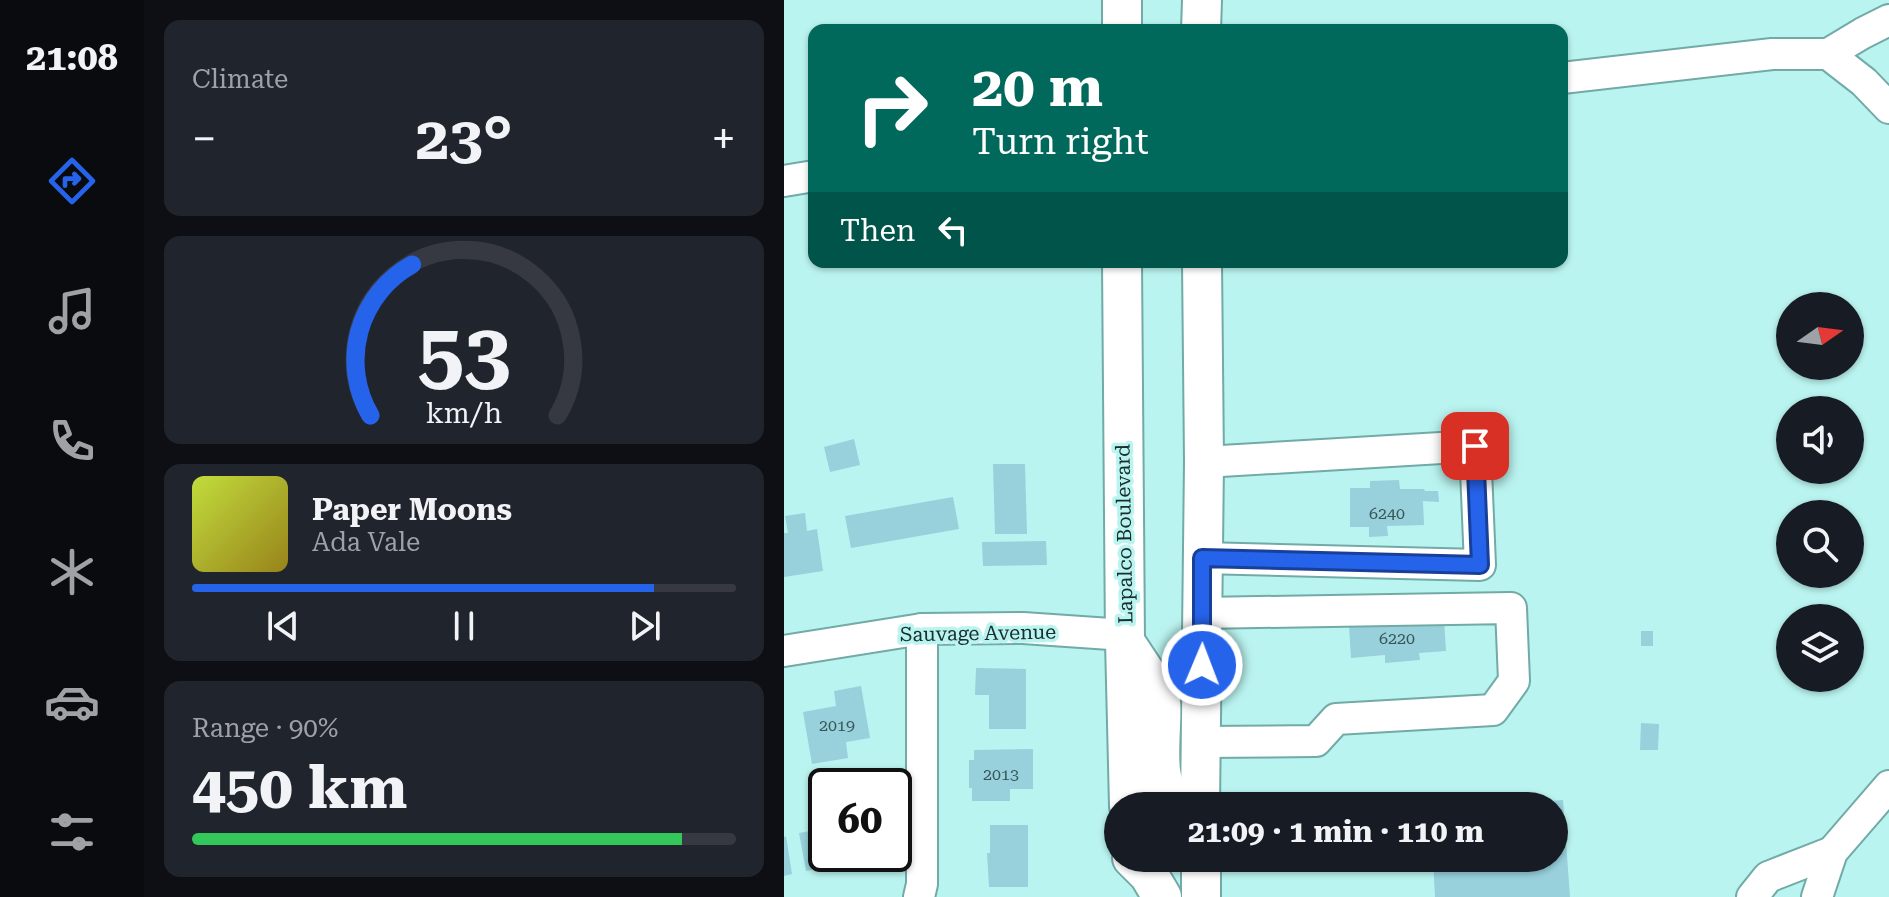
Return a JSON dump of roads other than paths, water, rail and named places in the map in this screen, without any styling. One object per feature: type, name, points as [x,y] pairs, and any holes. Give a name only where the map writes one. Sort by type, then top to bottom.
[{"type":"main road","points":[[1122,0],[1122,24]]},
{"type":"main road","points":[[1201,24],[1202,0]]},
{"type":"main road","name":"Lapalco Boulevard","points":[[1122,268],[1129,792]]},
{"type":"main road","points":[[1200,792],[1204,462],[1202,268]]},
{"type":"main road","points":[[1125,638],[1160,699],[1161,772],[1167,792]]},
{"type":"main road","points":[[1129,897],[1130,872]]},
{"type":"main road","points":[[1146,872],[1162,897]]},
{"type":"main road","points":[[1201,872],[1201,897]]},
{"type":"street","points":[[1568,77],[1772,54],[1828,54],[1889,20]]},
{"type":"street","points":[[1828,54],[1864,82],[1889,108]]},
{"type":"street","points":[[784,181],[808,177]]},
{"type":"street","points":[[1202,558],[1480,565],[1475,446],[1204,462]]},
{"type":"street","points":[[1201,742],[1316,741],[1336,719],[1493,710],[1514,681],[1511,608],[1202,613]]},
{"type":"street","name":"Sauvage Avenue","points":[[784,651],[922,629],[1023,628],[1125,638]]},
{"type":"street","points":[[919,897],[922,884],[922,629]]},
{"type":"street","points":[[1817,897],[1832,852],[1889,786]]},
{"type":"street","points":[[1752,897],[1768,877],[1832,852]]}]
